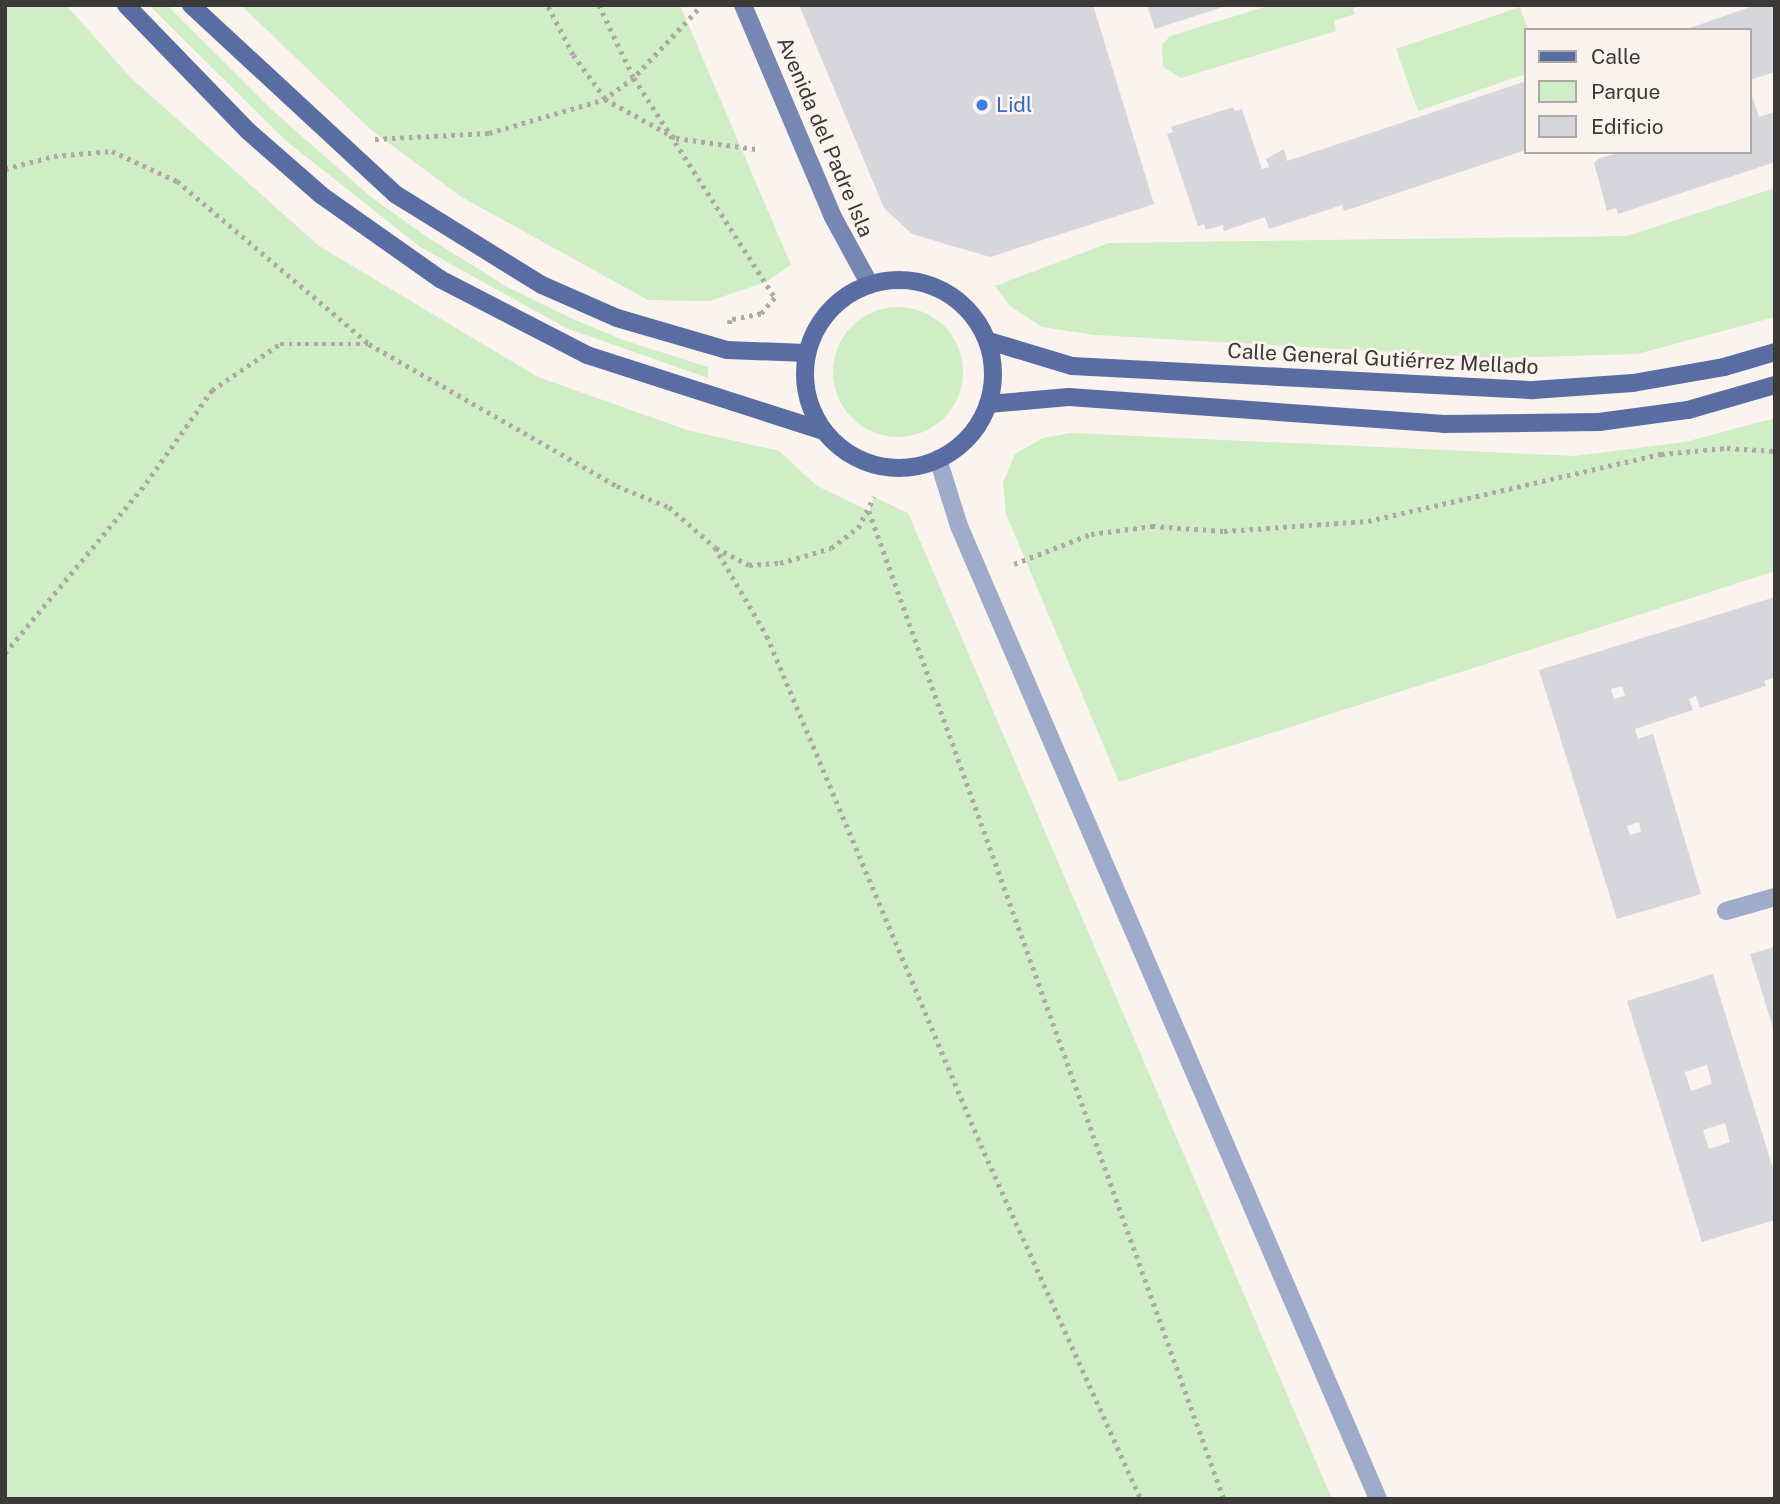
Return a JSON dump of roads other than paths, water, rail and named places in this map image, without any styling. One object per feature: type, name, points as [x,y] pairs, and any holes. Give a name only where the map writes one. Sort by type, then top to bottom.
[{"type":"main road","points":[[126,5],[248,131],[310,186],[379,240],[440,279],[587,355],[824,431]]},
{"type":"main road","points":[[191,5],[395,194],[542,285],[617,318],[727,350],[806,353]]},
{"type":"main road","name":"Avenida del Padre Isla","points":[[743,5],[833,217],[870,285]]},
{"type":"main road","points":[[884,282],[928,286],[952,296],[974,316],[989,341],[993,372],[988,404],[969,438],[938,459],[910,468],[873,463],[846,452],[824,431],[808,406],[806,353],[829,312],[870,285],[884,282]]},
{"type":"main road","name":"Calle General Gutiérrez Mellado","points":[[989,341],[1072,366],[1533,390],[1633,383],[1724,367],[1775,352]]},
{"type":"main road","points":[[988,404],[1069,397],[1444,424],[1599,422],[1688,410],[1775,385]]},
{"type":"street","points":[[938,459],[959,526],[1378,1499]]},
{"type":"street","points":[[1726,911],[1775,897]]},
{"type":"place","name":"Lidl","points":[[982,105]]}]
